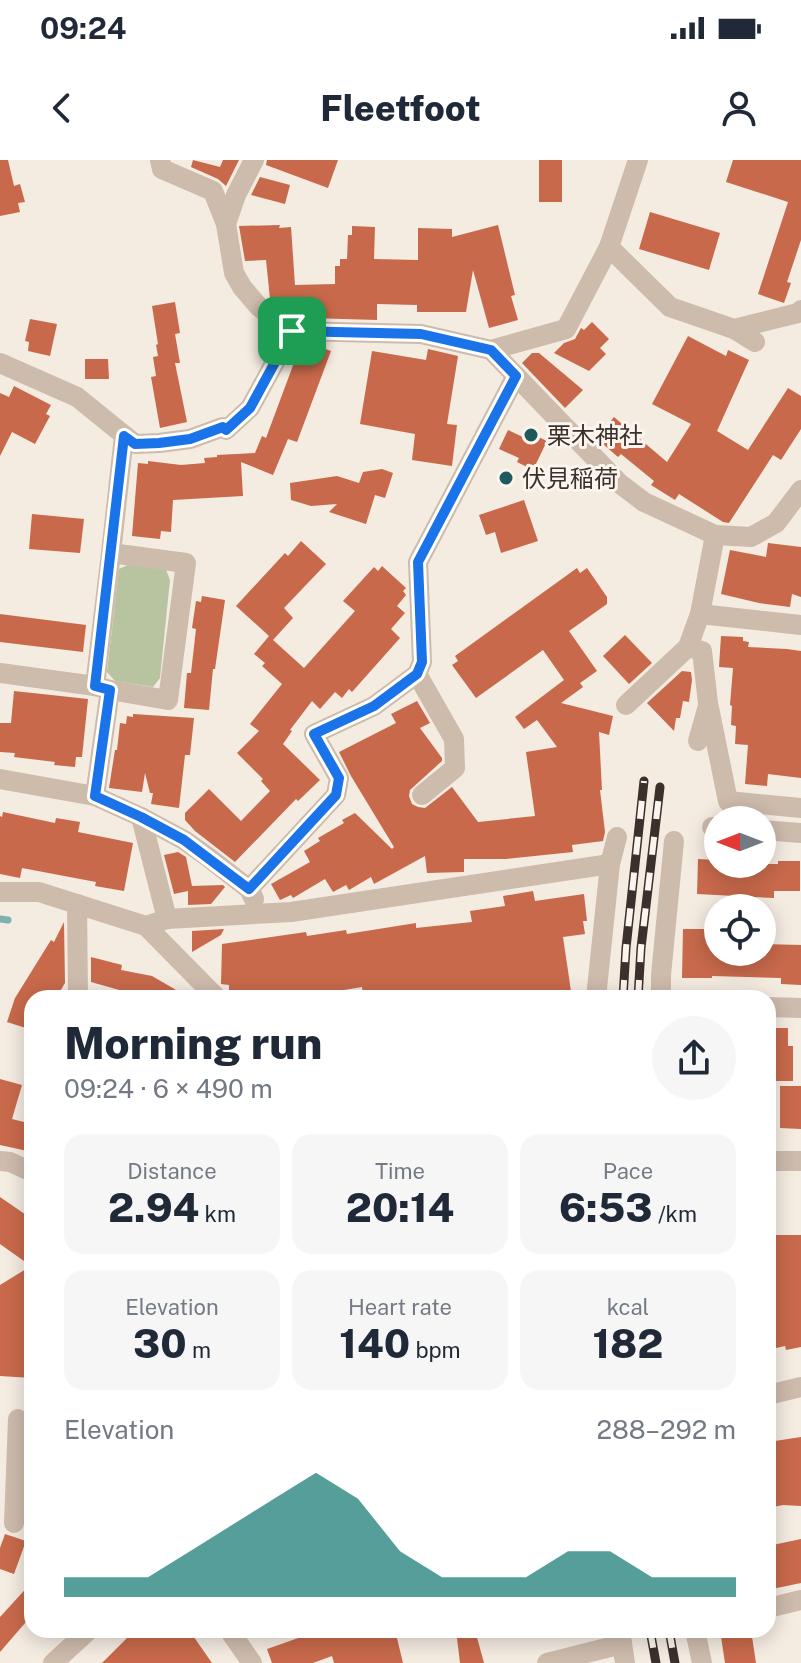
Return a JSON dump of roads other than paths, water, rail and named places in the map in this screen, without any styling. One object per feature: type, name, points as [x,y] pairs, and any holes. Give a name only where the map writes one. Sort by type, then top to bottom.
[{"type":"street","points":[[160,160],[162,169],[213,191],[226,224],[234,273],[259,307],[292,331],[421,334],[491,350],[566,329],[609,247],[638,160]]},
{"type":"street","points":[[226,224],[236,195],[254,160]]},
{"type":"street","points":[[609,247],[670,307],[734,329],[755,342]]},
{"type":"street","points":[[734,329],[801,310]]},
{"type":"street","points":[[0,363],[77,397],[135,444],[159,443],[190,439],[223,427],[226,430],[250,408],[292,331]]},
{"type":"street","points":[[491,350],[619,483],[644,502],[715,535],[751,537],[776,523],[801,490]]},
{"type":"street","points":[[249,889],[336,795],[339,778],[314,734],[374,706],[417,674],[422,662],[418,562],[516,376]]},
{"type":"street","points":[[95,796],[111,553],[124,436]]},
{"type":"street","points":[[626,705],[688,647],[700,614],[715,535]]},
{"type":"street","points":[[0,673],[168,700],[186,563],[111,553]]},
{"type":"street","points":[[700,614],[801,625]]},
{"type":"street","points":[[688,647],[702,651],[708,703],[728,801],[801,808]]},
{"type":"street","points":[[417,674],[454,739],[455,753],[455,768],[422,795]]},
{"type":"street","points":[[698,741],[708,703]]},
{"type":"street","points":[[0,779],[95,796],[141,817],[184,840],[249,889],[261,914]]},
{"type":"street","points":[[141,817],[167,919]]},
{"type":"street","points":[[776,831],[801,833]]},
{"type":"street","points":[[597,990],[610,864],[617,837]]},
{"type":"street","points":[[661,990],[674,841]]},
{"type":"street","points":[[146,926],[167,919],[291,912],[610,864]]},
{"type":"street","points":[[0,892],[39,892],[146,926],[207,990]]},
{"type":"street","points":[[77,904],[78,990]]},
{"type":"street","points":[[776,1007],[801,1008]]},
{"type":"street","points":[[0,1161],[24,1168]]},
{"type":"street","points":[[776,1161],[801,1161]]},
{"type":"street","points":[[776,1393],[801,1387]]},
{"type":"street","points":[[15,1523],[18,1419]]},
{"type":"street","points":[[776,1606],[801,1600]]},
{"type":"street","points":[[53,1663],[80,1638]]},
{"type":"street","points":[[235,1638],[252,1663]]},
{"type":"street","points":[[697,1638],[702,1663]]},
{"type":"street","points":[[547,1663],[622,1646]]},
{"type":"waterway","points":[[0,919],[8,920]]},
{"type":"railway","points":[[623,990],[644,781]]},
{"type":"railway","points":[[638,990],[660,787]]},
{"type":"railway","points":[[651,1638],[656,1663]]},
{"type":"railway","points":[[670,1638],[675,1663]]},
{"type":"place","name":"栗木神社","points":[[531,435]]},
{"type":"place","name":"伏見稲荷","points":[[506,478]]}]
